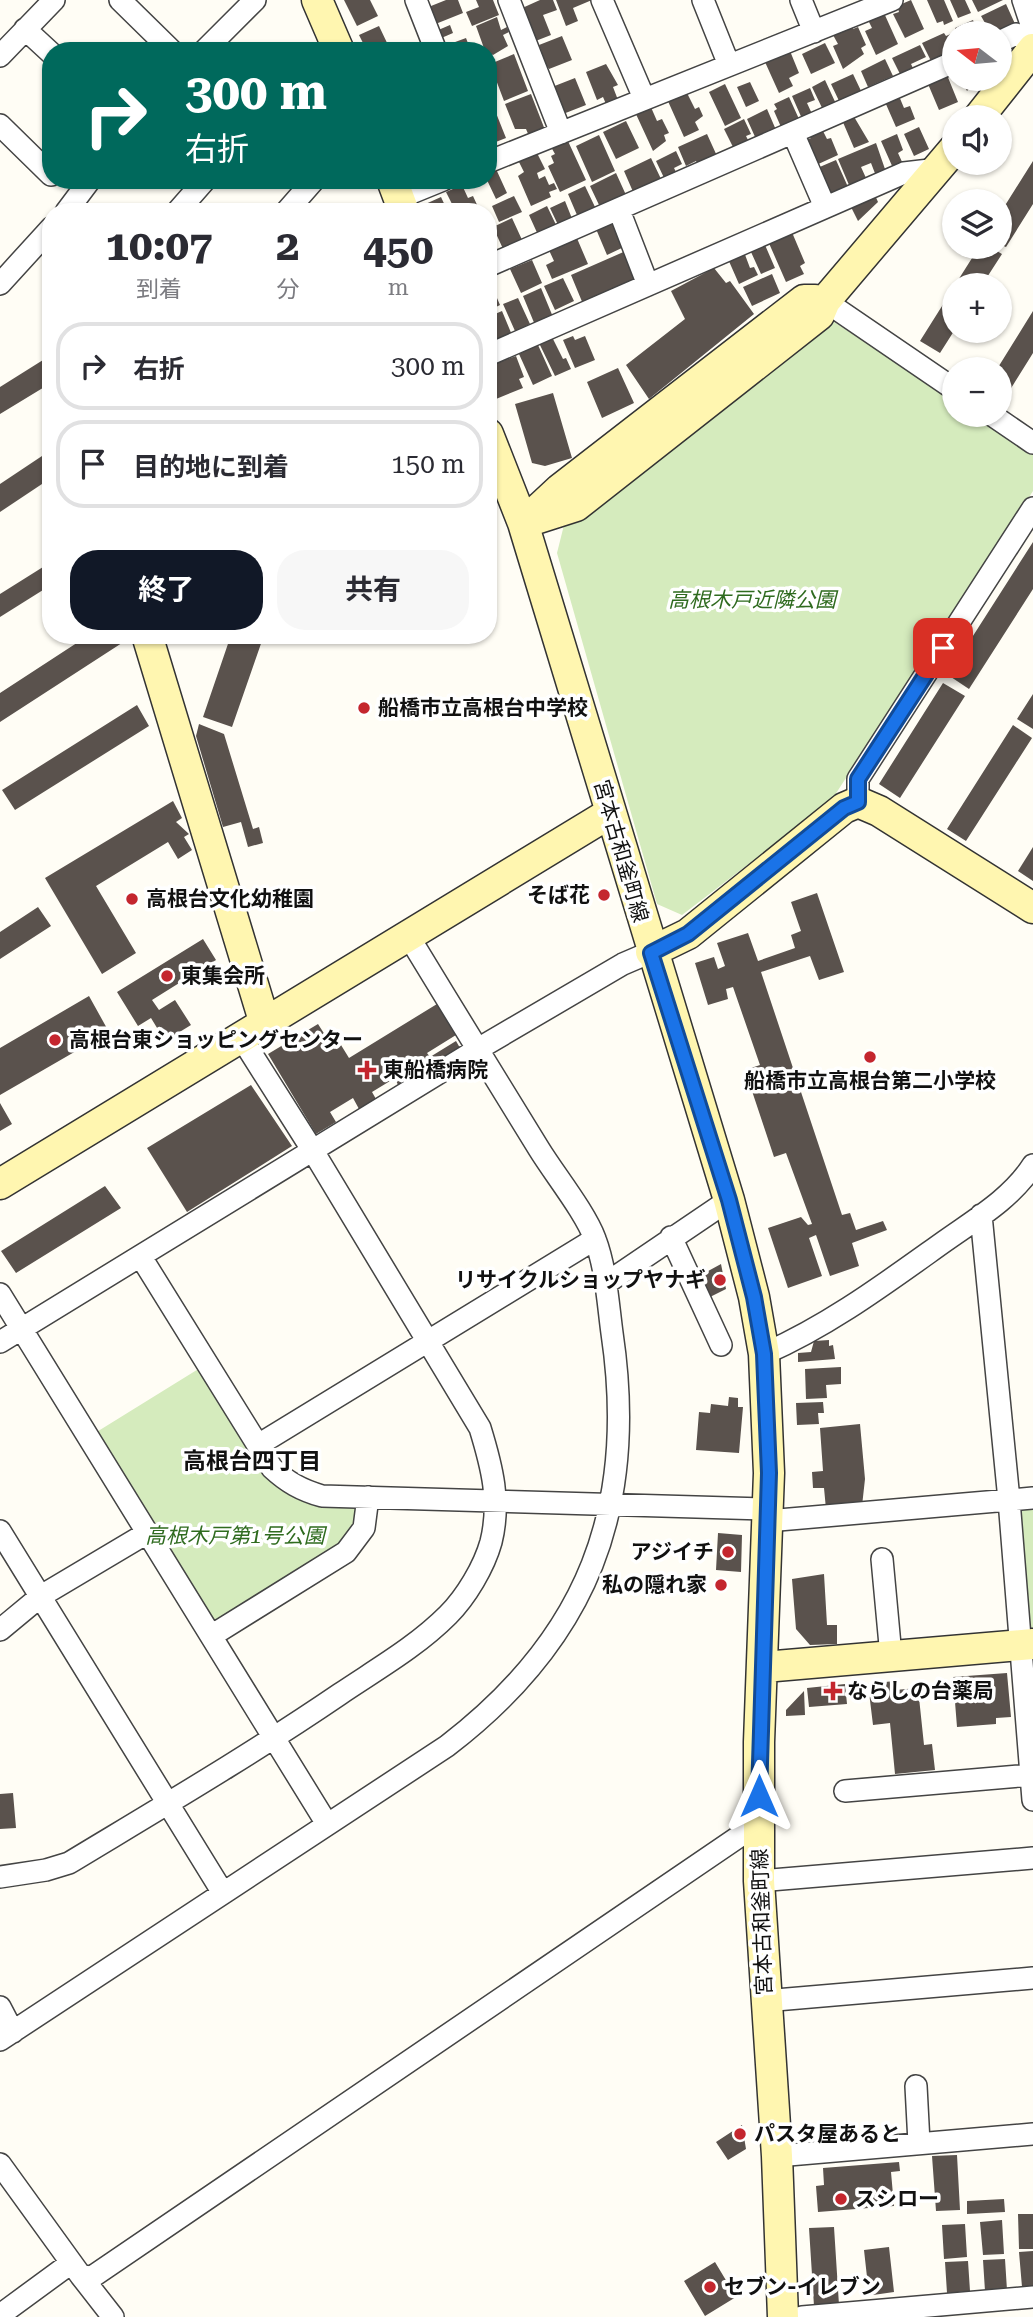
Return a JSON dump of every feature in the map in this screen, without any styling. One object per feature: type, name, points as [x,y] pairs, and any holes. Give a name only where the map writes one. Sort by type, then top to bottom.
[{"type":"street","points":[[0,56],[54,0]]},
{"type":"street","points":[[120,0],[163,42]]},
{"type":"street","points":[[317,0],[330,42]]},
{"type":"street","points":[[416,0],[432,42]]},
{"type":"street","points":[[509,0],[561,133]]},
{"type":"street","points":[[602,0],[645,98]]},
{"type":"street","points":[[704,0],[729,65]]},
{"type":"street","points":[[801,0],[814,32]]},
{"type":"street","points":[[497,158],[892,0]]},
{"type":"street","points":[[1023,0],[1033,30]]},
{"type":"street","points":[[212,42],[247,3]]},
{"type":"street","points":[[26,29],[42,44]]},
{"type":"street","points":[[1012,36],[1016,34],[1033,42]]},
{"type":"street","points":[[989,105],[1033,49]]},
{"type":"street","points":[[497,262],[942,67]]},
{"type":"street","points":[[0,125],[42,166]]},
{"type":"street","points":[[793,133],[825,207]]},
{"type":"street","points":[[497,351],[904,173],[942,160]]},
{"type":"street","points":[[523,523],[576,506],[819,315],[825,301],[942,164]]},
{"type":"street","points":[[185,203],[197,189]]},
{"type":"street","points":[[294,203],[306,189]]},
{"type":"street","points":[[400,202],[425,189]]},
{"type":"street","points":[[619,210],[648,285]]},
{"type":"street","points":[[1,280],[42,237]]},
{"type":"street","points":[[825,301],[942,381]]},
{"type":"street","points":[[1010,427],[1033,443]]},
{"type":"street","name":"宮本古和釜町線","points":[[497,457],[523,523],[651,953],[729,1200],[754,1297],[764,1354],[768,1515],[759,1881],[764,2001],[777,2156],[783,2317]]},
{"type":"street","points":[[858,802],[858,779],[1033,508]]},
{"type":"street","points":[[0,1877],[46,1870],[69,1863],[274,1739],[415,1644],[449,1614],[472,1582],[490,1544],[497,1503],[492,1466],[480,1428],[313,1151],[254,1032],[149,644]]},
{"type":"street","points":[[0,1342],[478,1049],[623,964],[688,934],[844,808],[858,802],[879,811],[1033,908]]},
{"type":"street","points":[[0,1184],[254,1032],[610,813]]},
{"type":"street","points":[[0,2007],[6,2036],[447,1746],[489,1714],[532,1669],[566,1619],[595,1564],[612,1506],[620,1403],[605,1284],[595,1239],[409,937]]},
{"type":"street","points":[[764,1354],[810,1334],[845,1311],[1014,1190],[1033,1165]]},
{"type":"street","points":[[605,1284],[729,1200]]},
{"type":"street","points":[[981,1215],[1009,1500],[1027,1645],[1033,1800]]},
{"type":"street","points":[[671,1237],[722,1345]]},
{"type":"street","points":[[258,1445],[595,1239]]},
{"type":"street","points":[[141,1257],[272,1468],[293,1486],[322,1496],[612,1506],[768,1515],[1033,1498]]},
{"type":"street","points":[[0,1294],[327,1824]]},
{"type":"street","points":[[211,1636],[346,1552],[364,1528],[368,1497]]},
{"type":"street","points":[[0,1531],[223,1893]]},
{"type":"street","points":[[0,1630],[41,1596],[147,1533]]},
{"type":"street","points":[[882,1559],[891,1656]]},
{"type":"street","points":[[764,1667],[1027,1645]]},
{"type":"street","points":[[845,1791],[1031,1775]]},
{"type":"street","points":[[76,2270],[92,2277],[759,1823]]},
{"type":"street","points":[[759,1881],[1033,1858]]},
{"type":"street","points":[[764,2001],[1033,1978]]},
{"type":"street","points":[[916,2086],[919,2143]]},
{"type":"street","points":[[777,2156],[1033,2134]]},
{"type":"street","points":[[0,2164],[113,2317]]},
{"type":"street","points":[[0,2315],[76,2270]]},
{"type":"street","points":[[802,2317],[1033,2297]]},
{"type":"green space","name":"高根木戸近隣公園","points":[[831,320],[942,392],[942,427],[994,427],[1033,452],[1033,491],[831,801],[682,915],[657,904],[557,553],[564,525],[822,322]]},
{"type":"green space","name":"高根木戸第1号公園","points":[[200,1368],[278,1485],[306,1502],[355,1506],[362,1513],[353,1537],[219,1624],[211,1622],[95,1433]]},
{"type":"green space","points":[[1033,1507],[1032,1629],[1027,1624],[1016,1514],[1023,1508]]},
{"type":"building","points":[[344,0],[370,0],[378,16],[357,26]]},
{"type":"building","points":[[446,0],[458,0],[463,13],[433,25],[426,8]]},
{"type":"building","points":[[476,0],[493,0],[499,15],[472,26],[466,12],[479,7]]},
{"type":"building","points":[[540,0],[553,0],[557,10],[543,15],[551,35],[533,42],[520,9]]},
{"type":"building","points":[[556,0],[592,0],[573,8],[578,21],[566,26]]},
{"type":"building","points":[[911,0],[924,29],[905,38],[893,14],[899,12],[897,6]]},
{"type":"building","points":[[927,0],[944,0],[953,21],[937,23]]},
{"type":"building","points":[[950,0],[965,0],[971,13],[958,18]]},
{"type":"building","points":[[972,0],[1003,0],[978,12]]},
{"type":"building","points":[[1006,4],[1016,26],[1012,28],[1012,21],[984,21],[981,16]]},
{"type":"building","points":[[884,13],[898,44],[876,55],[865,31],[872,28],[868,20]]},
{"type":"building","points":[[497,17],[501,30],[507,27],[509,32],[503,35],[508,46],[497,53],[497,42],[482,42],[476,26]]},
{"type":"building","points":[[450,25],[453,33],[439,39],[436,31]]},
{"type":"building","points":[[379,26],[387,42],[362,42],[359,35]]},
{"type":"building","points":[[852,26],[853,29],[858,27],[866,45],[861,48],[864,54],[843,69],[833,46],[838,44],[833,35]]},
{"type":"building","points":[[942,34],[942,59],[932,63],[922,43]]},
{"type":"building","points":[[562,36],[572,60],[549,69],[539,54],[542,53],[539,45]]},
{"type":"building","points":[[825,43],[835,63],[811,74],[802,54]]},
{"type":"building","points":[[920,45],[926,57],[911,64],[914,70],[901,76],[892,58]]},
{"type":"building","points":[[790,51],[799,73],[789,78],[793,86],[779,93],[765,62]]},
{"type":"building","points":[[514,54],[528,91],[504,101],[497,82],[497,61]]},
{"type":"building","points":[[885,59],[893,76],[868,87],[861,71]]},
{"type":"building","points":[[606,64],[618,85],[613,87],[618,100],[606,104],[603,97],[597,100],[586,72]]},
{"type":"building","points":[[853,74],[862,93],[840,103],[831,84]]},
{"type":"building","points":[[942,77],[942,91],[954,91],[958,102],[942,105],[939,110],[928,84]]},
{"type":"building","points":[[575,78],[586,105],[563,114],[552,87]]},
{"type":"building","points":[[825,80],[837,106],[824,112],[812,87]]},
{"type":"building","points":[[750,82],[759,101],[746,107],[737,87]]},
{"type":"building","points":[[725,84],[741,118],[725,126],[709,92]]},
{"type":"building","points":[[810,88],[815,100],[807,103],[813,116],[803,121],[792,96]]},
{"type":"building","points":[[686,91],[695,109],[699,107],[703,116],[695,122],[699,130],[684,137],[667,99]]},
{"type":"building","points":[[531,94],[545,130],[529,136],[526,129],[515,129],[505,104]]},
{"type":"building","points":[[899,96],[904,108],[910,106],[915,119],[896,127],[885,102]]},
{"type":"building","points":[[789,97],[799,119],[781,127],[774,104]]},
{"type":"building","points":[[650,105],[657,121],[662,119],[669,133],[664,135],[666,141],[653,151],[635,112]]},
{"type":"building","points":[[767,109],[776,130],[756,139],[747,119]]},
{"type":"building","points":[[853,115],[869,142],[854,148],[842,120]]},
{"type":"building","points":[[497,116],[506,138],[497,142]]},
{"type":"building","points":[[744,119],[751,134],[746,136],[750,144],[735,151],[724,129]]},
{"type":"building","points":[[626,121],[639,148],[616,159],[603,132]]},
{"type":"building","points":[[919,127],[929,149],[914,156],[904,134]]},
{"type":"building","points":[[822,129],[827,139],[831,138],[838,155],[814,166],[803,142],[811,138],[809,134]]},
{"type":"building","points":[[707,134],[717,156],[698,165],[696,161],[686,166],[678,147]]},
{"type":"building","points":[[897,134],[903,150],[898,153],[903,164],[893,168],[881,141]]},
{"type":"building","points":[[599,135],[615,171],[592,182],[576,146]]},
{"type":"building","points":[[567,139],[586,180],[560,192],[548,166],[554,163],[551,156],[555,154],[551,147]]},
{"type":"building","points":[[876,143],[886,172],[876,176],[871,163],[861,167],[866,178],[849,185],[838,159]]},
{"type":"building","points":[[676,151],[682,164],[674,168],[678,176],[666,182],[656,161]]},
{"type":"building","points":[[537,153],[545,169],[537,173],[539,179],[545,176],[549,185],[554,183],[557,189],[549,192],[551,197],[531,206],[518,176],[524,172],[519,162]]},
{"type":"building","points":[[651,158],[662,181],[634,194],[624,171]]},
{"type":"building","points":[[836,160],[848,187],[827,196],[815,169]]},
{"type":"building","points":[[1033,161],[1033,204],[1012,237],[1012,194]]},
{"type":"building","points":[[497,171],[507,193],[496,199],[491,189],[497,189]]},
{"type":"building","points":[[616,173],[626,195],[600,207],[590,186]]},
{"type":"building","points":[[585,186],[595,207],[577,215],[568,194]]},
{"type":"building","points":[[464,189],[468,198],[473,196],[476,203],[452,203],[446,192]]},
{"type":"building","points":[[874,193],[878,202],[858,221],[850,205]]},
{"type":"building","points":[[514,196],[522,212],[499,222],[497,204]]},
{"type":"building","points":[[441,197],[444,203],[428,203]]},
{"type":"building","points":[[565,201],[573,221],[559,227],[550,208]]},
{"type":"building","points":[[547,206],[558,229],[539,237],[529,215]]},
{"type":"building","points":[[512,218],[523,242],[504,251],[497,236],[497,225]]},
{"type":"building","points":[[612,222],[614,227],[617,226],[626,246],[607,255],[596,229]]},
{"type":"building","points":[[791,230],[805,263],[800,266],[804,274],[786,282],[768,241]]},
{"type":"building","points":[[576,236],[588,264],[552,279],[546,265],[554,261],[548,248]]},
{"type":"building","points":[[765,245],[775,268],[761,274],[751,252]]},
{"type":"building","points":[[628,250],[639,280],[583,304],[571,275]]},
{"type":"building","points":[[744,252],[750,268],[754,267],[758,275],[739,284],[728,259]]},
{"type":"building","points":[[971,259],[999,259],[990,273],[963,273]]},
{"type":"building","points":[[532,260],[542,283],[521,293],[510,269]]},
{"type":"building","points":[[714,268],[726,283],[730,281],[754,314],[649,399],[626,365],[685,319],[671,291]]},
{"type":"building","points":[[772,274],[780,293],[752,306],[743,287]]},
{"type":"building","points":[[563,278],[574,301],[555,310],[544,286]]},
{"type":"building","points":[[541,288],[553,317],[535,325],[523,296]]},
{"type":"building","points":[[518,298],[530,324],[515,331],[503,304]]},
{"type":"building","points":[[942,306],[942,343],[946,343],[940,353],[920,341]]},
{"type":"building","points":[[502,311],[512,335],[497,341],[497,313]]},
{"type":"building","points":[[1033,311],[1033,353],[1012,387],[1012,357],[1004,357]]},
{"type":"building","points":[[573,336],[575,340],[585,336],[595,360],[575,368],[563,340]]},
{"type":"building","points":[[552,337],[571,369],[555,376],[539,343]]},
{"type":"building","points":[[538,345],[552,376],[533,385],[519,354]]},
{"type":"building","points":[[516,356],[524,377],[519,379],[523,388],[497,399],[497,363]]},
{"type":"building","points":[[42,361],[42,388],[0,414],[0,387]]},
{"type":"building","points":[[618,368],[634,403],[602,418],[587,382]]},
{"type":"building","points":[[553,393],[572,458],[545,466],[532,463],[515,404]]},
{"type":"building","points":[[42,456],[42,484],[0,512],[0,484]]},
{"type":"building","points":[[1033,542],[1033,589],[969,689],[948,675]]},
{"type":"building","points":[[42,568],[42,591],[0,617],[0,594]]},
{"type":"building","points":[[75,644],[120,644],[0,722],[0,693]]},
{"type":"building","points":[[228,644],[261,644],[232,727],[203,717]]},
{"type":"building","points":[[943,683],[965,696],[900,798],[879,784]]},
{"type":"building","points":[[1033,694],[1033,729],[1017,719]]},
{"type":"building","points":[[137,705],[149,726],[15,810],[2,790]]},
{"type":"building","points":[[199,724],[224,734],[253,829],[259,827],[263,843],[248,847],[241,822],[223,827],[196,736]]},
{"type":"building","points":[[1013,725],[1032,738],[966,841],[947,829]]},
{"type":"building","points":[[173,801],[182,818],[176,822],[189,834],[184,837],[192,850],[178,859],[168,842],[96,886],[136,953],[102,974],[45,878]]},
{"type":"building","points":[[1033,847],[1033,881],[1018,871]]},
{"type":"building","points":[[817,893],[844,972],[819,980],[810,956],[761,972],[842,1215],[850,1213],[856,1230],[883,1221],[887,1230],[852,1243],[859,1266],[830,1276],[816,1235],[809,1238],[822,1276],[788,1288],[768,1228],[801,1217],[808,1225],[812,1224],[786,1153],[774,1157],[745,1070],[760,1065],[733,987],[726,989],[728,999],[708,1005],[695,963],[714,957],[718,969],[725,966],[717,943],[748,933],[758,961],[795,948],[791,935],[801,931],[791,902]]},
{"type":"building","points":[[38,907],[51,926],[0,959],[0,932]]},
{"type":"building","name":"東集会所","points":[[203,939],[216,960],[152,1000],[159,1010],[175,1000],[191,1025],[165,1041],[151,1018],[138,1026],[117,992]]},
{"type":"building","name":"高根台東ショッピングセンター","points":[[89,996],[109,1032],[0,1095],[0,1048]]},
{"type":"building","points":[[437,1004],[456,1035],[427,1053],[430,1057],[456,1041],[460,1048],[398,1085],[395,1078],[372,1092],[376,1099],[359,1109],[353,1098],[330,1112],[336,1122],[316,1134],[268,1054],[318,1024],[334,1049],[341,1045],[349,1058]]},
{"type":"building","points":[[251,1085],[292,1146],[187,1212],[147,1148]]},
{"type":"building","points":[[0,1103],[12,1124],[0,1131]]},
{"type":"building","points":[[105,1186],[121,1208],[16,1273],[1,1251]]},
{"type":"building","points":[[721,1264],[726,1289],[708,1298],[699,1276]]},
{"type":"building","points":[[829,1340],[829,1346],[833,1345],[835,1359],[798,1362],[798,1353],[811,1352],[814,1341]]},
{"type":"building","points":[[841,1367],[841,1384],[826,1385],[827,1398],[806,1399],[805,1369]]},
{"type":"building","points":[[729,1397],[738,1398],[738,1407],[743,1407],[739,1453],[696,1450],[699,1412],[710,1413],[711,1404],[728,1406]]},
{"type":"building","points":[[823,1402],[824,1413],[818,1413],[819,1424],[797,1425],[796,1403]]},
{"type":"building","points":[[860,1424],[865,1479],[862,1506],[826,1509],[824,1488],[813,1488],[812,1472],[823,1471],[820,1428]]},
{"type":"building","points":[[718,1533],[742,1535],[741,1572],[716,1570]]},
{"type":"building","points":[[824,1574],[827,1625],[837,1625],[837,1644],[810,1645],[796,1629],[792,1579]]},
{"type":"building","points":[[1007,1673],[1011,1717],[996,1718],[996,1724],[957,1727],[953,1677]]},
{"type":"building","points":[[894,1681],[895,1690],[918,1688],[924,1745],[932,1744],[935,1770],[895,1774],[890,1723],[873,1725],[868,1684]]},
{"type":"building","points":[[845,1684],[847,1704],[809,1707],[807,1688]]},
{"type":"building","points":[[804,1691],[805,1715],[786,1716],[786,1710]]},
{"type":"building","points":[[13,1793],[16,1828],[0,1829],[0,1794]]},
{"type":"building","points":[[742,2125],[746,2149],[728,2160],[716,2142]]},
{"type":"building","points":[[957,2155],[960,2210],[936,2211],[932,2156]]},
{"type":"building","points":[[899,2162],[900,2171],[891,2172],[894,2206],[818,2212],[816,2186],[824,2185],[823,2168]]},
{"type":"building","points":[[1004,2199],[1005,2212],[967,2214],[967,2201]]},
{"type":"building","points":[[1018,2214],[1033,2214],[1033,2249],[1019,2249]]},
{"type":"building","points":[[1002,2220],[1004,2254],[983,2255],[980,2222]]},
{"type":"building","points":[[965,2224],[967,2257],[944,2259],[942,2225]]},
{"type":"building","points":[[834,2227],[839,2305],[814,2306],[809,2228]]},
{"type":"building","points":[[889,2247],[894,2292],[873,2295],[872,2286],[868,2286],[864,2250]]},
{"type":"building","points":[[1033,2251],[1033,2286],[1022,2287],[1019,2252]]},
{"type":"building","points":[[1005,2259],[1007,2290],[985,2291],[983,2260]]},
{"type":"building","points":[[968,2261],[970,2291],[947,2293],[945,2262]]},
{"type":"building","points":[[715,2262],[736,2297],[705,2316],[684,2281]]},
{"type":"place","name":"船橋市立高根台中学校","points":[[364,708]]},
{"type":"place","name":"そば花","points":[[604,895]]},
{"type":"place","name":"高根台文化幼稚園","points":[[132,899]]},
{"type":"place","name":"東集会所","points":[[167,976]]},
{"type":"place","name":"高根台東ショッピングセンター","points":[[55,1040]]},
{"type":"place","name":"船橋市立高根台第二小学校","points":[[870,1057]]},
{"type":"place","name":"東船橋病院","points":[[367,1070]]},
{"type":"place","name":"リサイクルショップヤナギ","points":[[720,1280]]},
{"type":"place","name":"アジイチ","points":[[728,1552]]},
{"type":"place","name":"私の隠れ家","points":[[721,1585]]},
{"type":"place","name":"ならしの台薬局","points":[[833,1691]]},
{"type":"place","name":"パスタ屋あると","points":[[740,2134]]},
{"type":"place","name":"スシロー","points":[[841,2199]]},
{"type":"place","name":"セブン-イレブン","points":[[710,2287]]},
{"type":"district","name":"高根台四丁目","points":[[252,1461]]},
{"type":"route","points":[[759,1796],[769,1473],[764,1354],[754,1297],[729,1200],[651,953],[688,934],[844,808],[858,802],[858,779],[943,648]]}]
